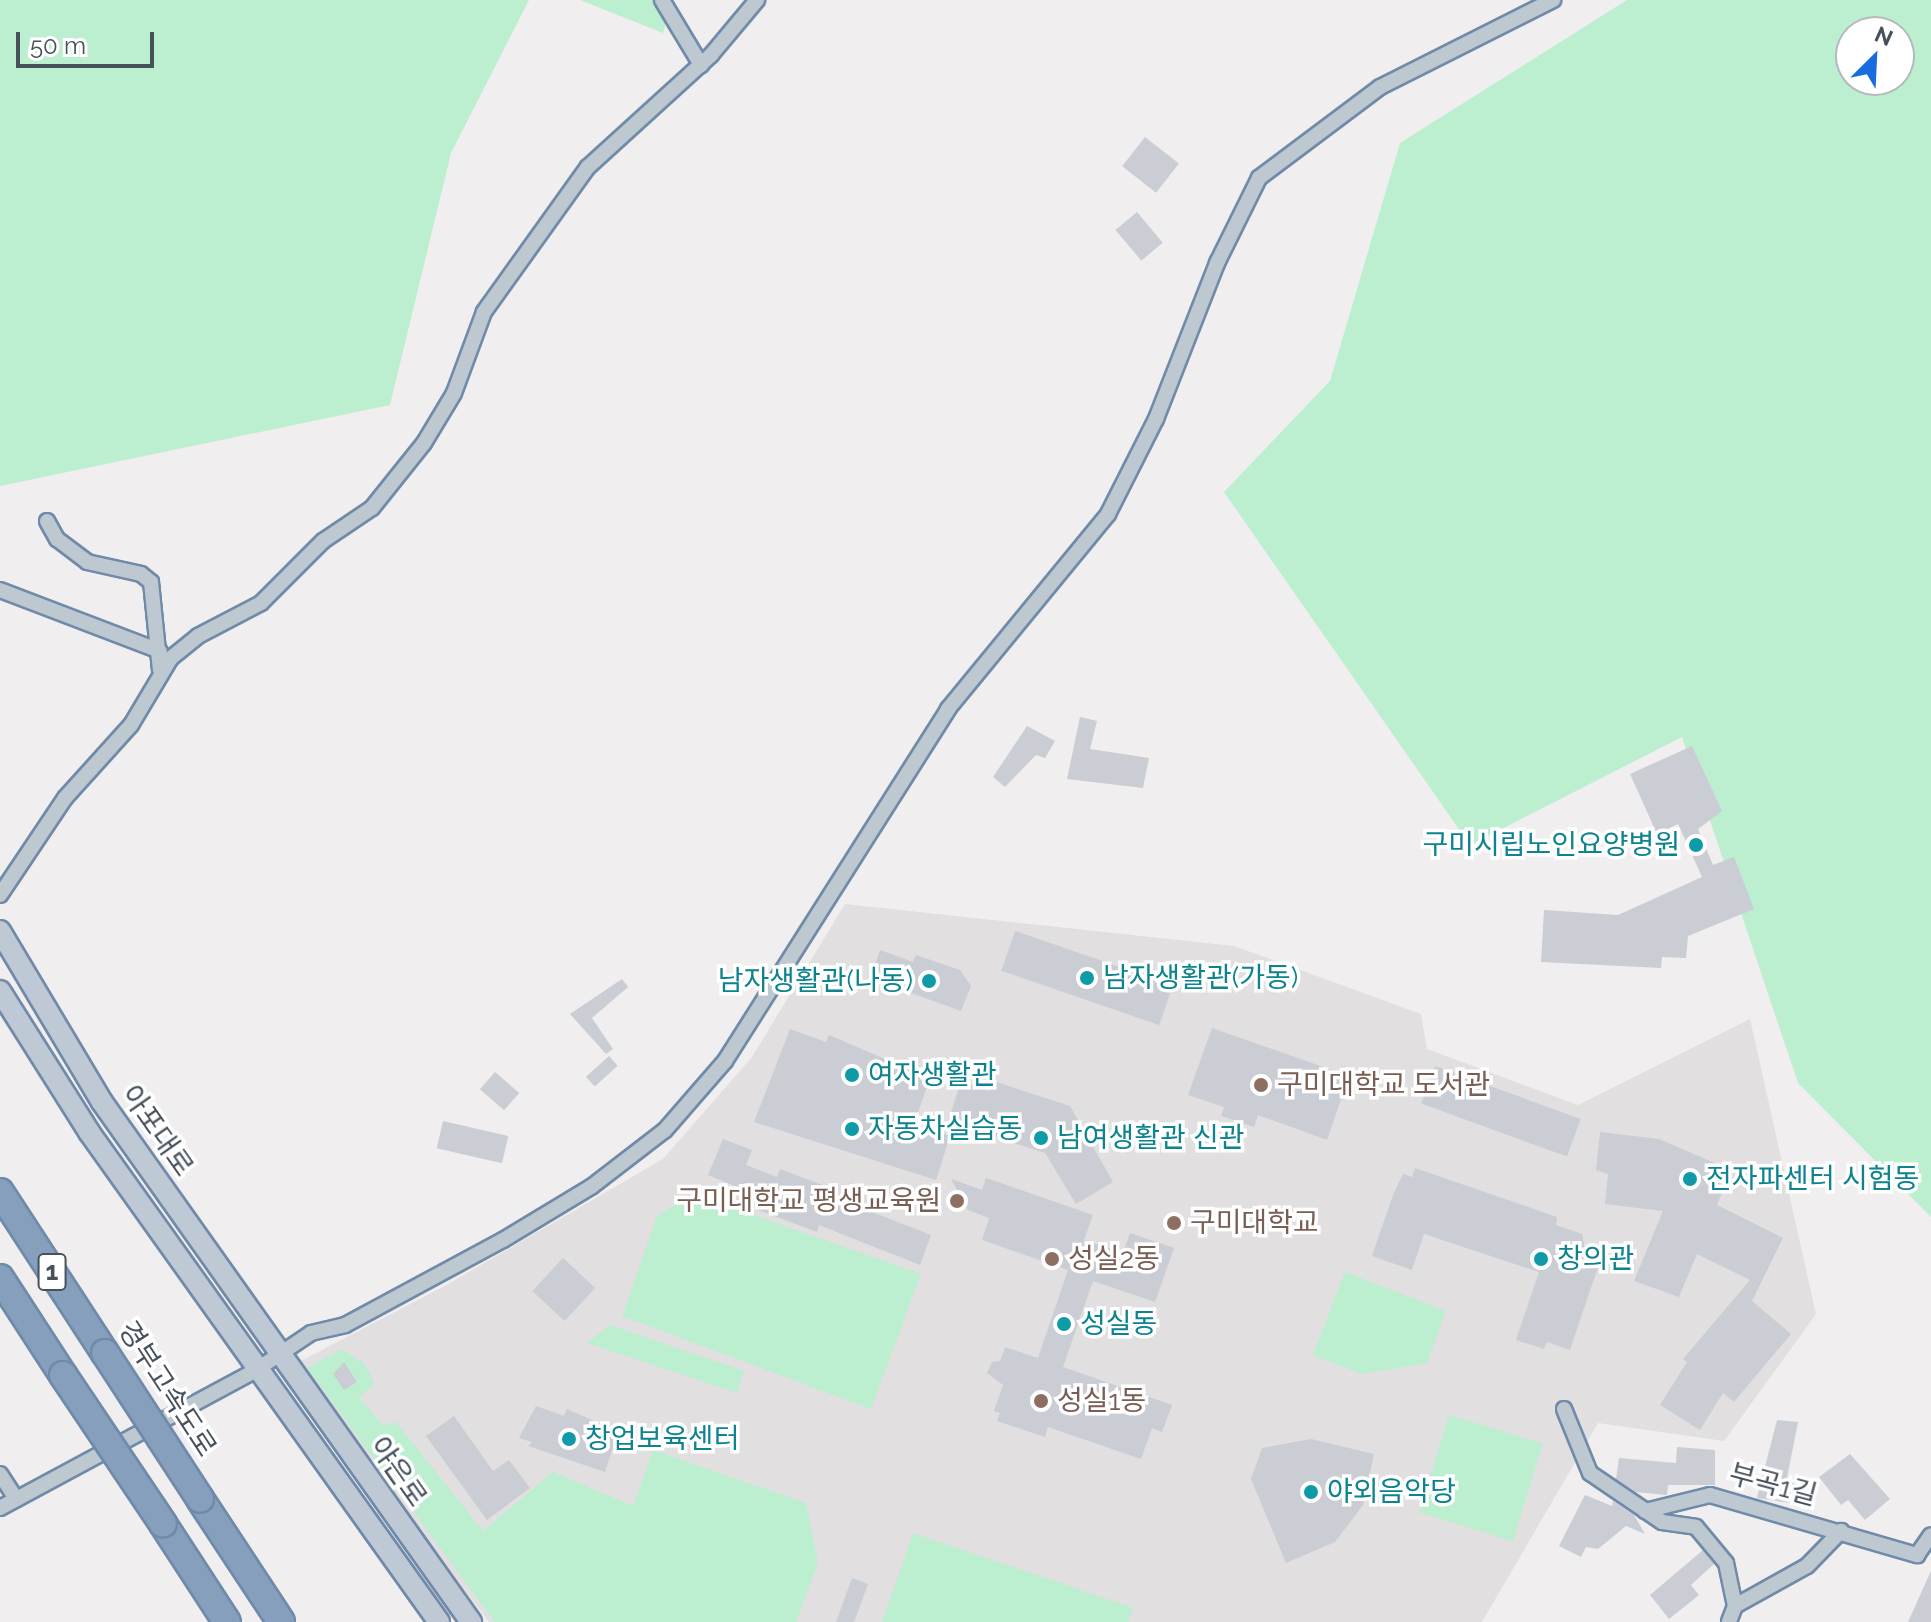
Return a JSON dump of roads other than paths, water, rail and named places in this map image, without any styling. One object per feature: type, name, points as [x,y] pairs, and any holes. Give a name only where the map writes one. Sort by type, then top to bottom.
[{"type":"highway","name":"경부고속도로","points":[[0,1192],[281,1622]]},
{"type":"highway","name":"1","points":[[0,1278],[227,1622]]},
{"type":"main road","name":"아포대로","points":[[0,931],[102,1102],[280,1354]]},
{"type":"main road","name":"아포대로","points":[[0,991],[89,1132],[256,1370]]},
{"type":"main road","name":"야은로","points":[[280,1354],[471,1622]]},
{"type":"main road","name":"야은로","points":[[256,1370],[439,1622]]},
{"type":"street","points":[[662,0],[701,65]]},
{"type":"street","points":[[0,1508],[256,1370],[311,1333],[345,1325],[503,1240],[591,1187],[665,1130],[725,1061],[948,709],[1108,514],[1156,419],[1217,263],[1259,178],[1380,87],[1553,0]]},
{"type":"street","points":[[0,895],[65,798],[131,725],[160,670],[198,636],[261,603],[323,541],[372,508],[424,443],[454,393],[484,312],[588,167],[701,65],[754,1]]},
{"type":"street","points":[[47,521],[57,539],[87,562],[141,574],[151,582],[160,670]]},
{"type":"street","points":[[0,590],[160,651]]},
{"type":"street","points":[[1564,1409],[1590,1473],[1662,1522],[1696,1527],[1726,1563],[1735,1606],[1729,1622]]},
{"type":"street","points":[[0,1474],[16,1499]]},
{"type":"street","name":"부곡1길","points":[[1645,1511],[1710,1495],[1841,1531],[1860,1543],[1917,1555],[1931,1535]]},
{"type":"street","name":"부곡1길","points":[[1735,1606],[1807,1566],[1841,1531]]},
{"type":"place","name":"구미시립노인요양병원","points":[[1696,845]]},
{"type":"place","name":"남자생활관(가동)","points":[[1087,978]]},
{"type":"place","name":"남자생활관(나동)","points":[[929,981]]},
{"type":"place","name":"여자생활관","points":[[852,1075]]},
{"type":"place","name":"구미대학교 도서관","points":[[1261,1085]]},
{"type":"place","name":"자동차실습동","points":[[852,1129]]},
{"type":"place","name":"남여생활관 신관","points":[[1041,1138]]},
{"type":"place","name":"전자파센터 시험동","points":[[1690,1179]]},
{"type":"place","name":"구미대학교 평생교육원","points":[[957,1201]]},
{"type":"place","name":"구미대학교","points":[[1174,1223]]},
{"type":"place","name":"성실2동","points":[[1052,1259]]},
{"type":"place","name":"창의관","points":[[1541,1259]]},
{"type":"place","name":"성실동","points":[[1064,1324]]},
{"type":"place","name":"성실1동","points":[[1041,1401]]},
{"type":"place","name":"창업보육센터","points":[[569,1439]]},
{"type":"place","name":"야외음악당","points":[[1311,1492]]}]
